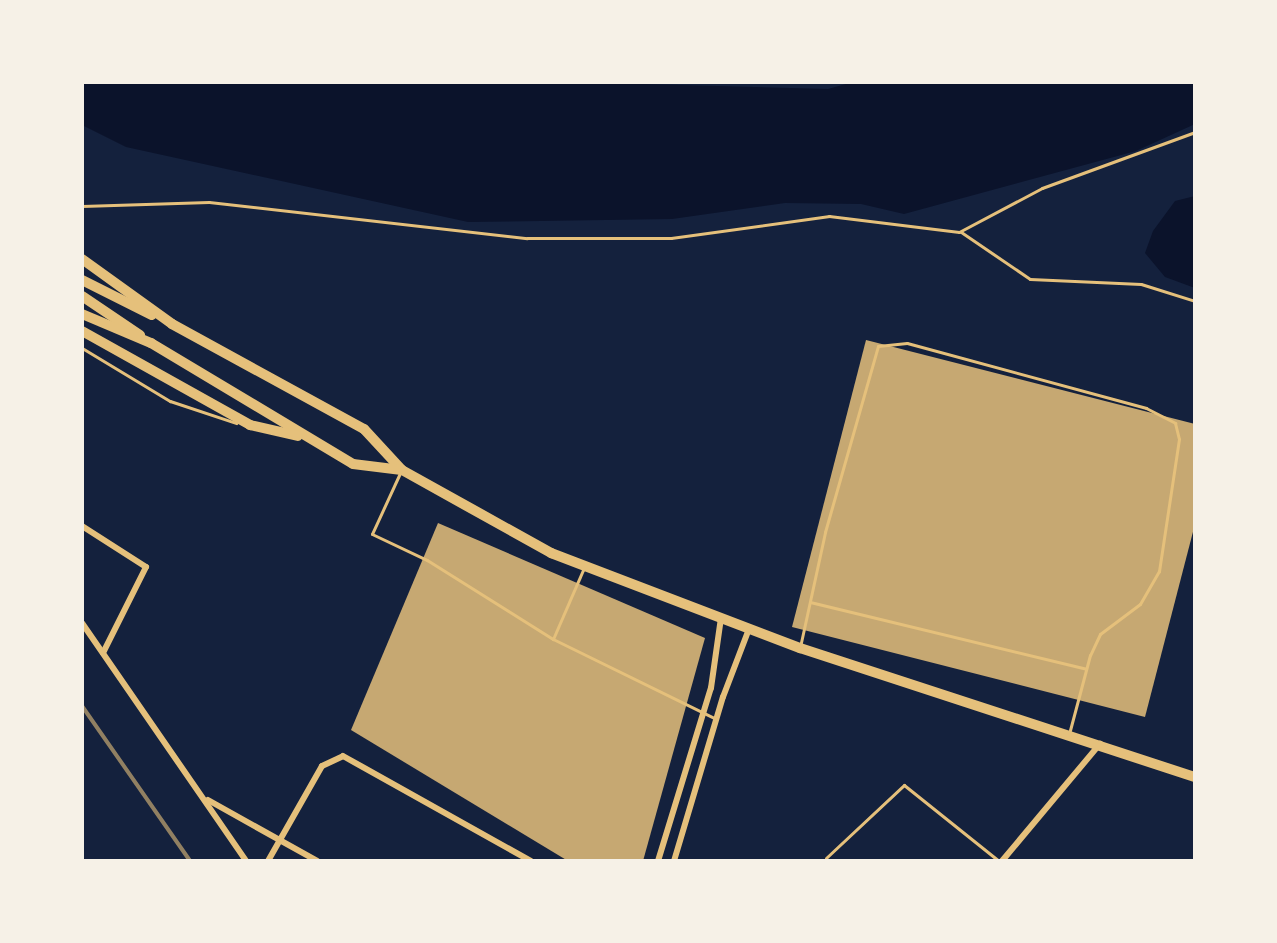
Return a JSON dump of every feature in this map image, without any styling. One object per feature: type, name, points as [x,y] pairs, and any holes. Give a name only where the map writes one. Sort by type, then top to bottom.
[{"type":"main road","points":[[82,259],[172,324]]},
{"type":"main road","points":[[82,280],[172,324],[364,429],[402,470],[551,553],[800,648],[1100,743],[1195,777]]},
{"type":"main road","points":[[82,296],[151,343],[353,464],[402,470]]},
{"type":"main road","points":[[82,314],[151,343]]},
{"type":"main road","points":[[82,331],[250,425],[309,438]]},
{"type":"street","points":[[82,526],[146,567],[103,653]]},
{"type":"street","points":[[658,861],[703,716],[721,618]]},
{"type":"street","points":[[82,623],[246,861]]},
{"type":"street","points":[[674,861],[716,719],[749,629]]},
{"type":"street","points":[[1000,861],[1100,743]]},
{"type":"street","points":[[268,861],[322,766],[343,756],[531,861]]},
{"type":"street","points":[[206,799],[317,861]]},
{"type":"lane","points":[[959,232],[1042,188],[1195,132]]},
{"type":"lane","points":[[82,206],[209,202],[527,238],[671,238],[829,216],[959,232],[1030,279],[1141,284],[1195,301]]},
{"type":"lane","points":[[800,648],[873,355],[888,342],[907,343],[1146,408],[1175,423],[1179,439],[1159,571],[1140,604],[1100,634],[1086,669],[1069,734]]},
{"type":"lane","points":[[82,348],[170,401],[206,417],[250,425]]},
{"type":"lane","points":[[402,470],[372,534],[427,560],[553,639],[703,716],[716,719]]},
{"type":"lane","points":[[553,639],[586,564]]},
{"type":"lane","points":[[810,602],[1086,669]]},
{"type":"lane","points":[[826,858],[904,785],[1000,861]]},
{"type":"water","points":[[82,82],[567,82],[828,89],[853,82],[1195,82],[1195,124],[1136,151],[904,214],[861,204],[785,203],[672,219],[468,222],[126,147],[82,125]]},
{"type":"water","points":[[1195,196],[1195,288],[1165,277],[1145,253],[1153,231],[1175,201]]},
{"type":"building","points":[[866,340],[1195,424],[1195,524],[1145,717],[792,627]]},
{"type":"building","points":[[438,523],[705,638],[643,861],[568,861],[351,730]]},
{"type":"railway","points":[[82,706],[190,861]]}]
